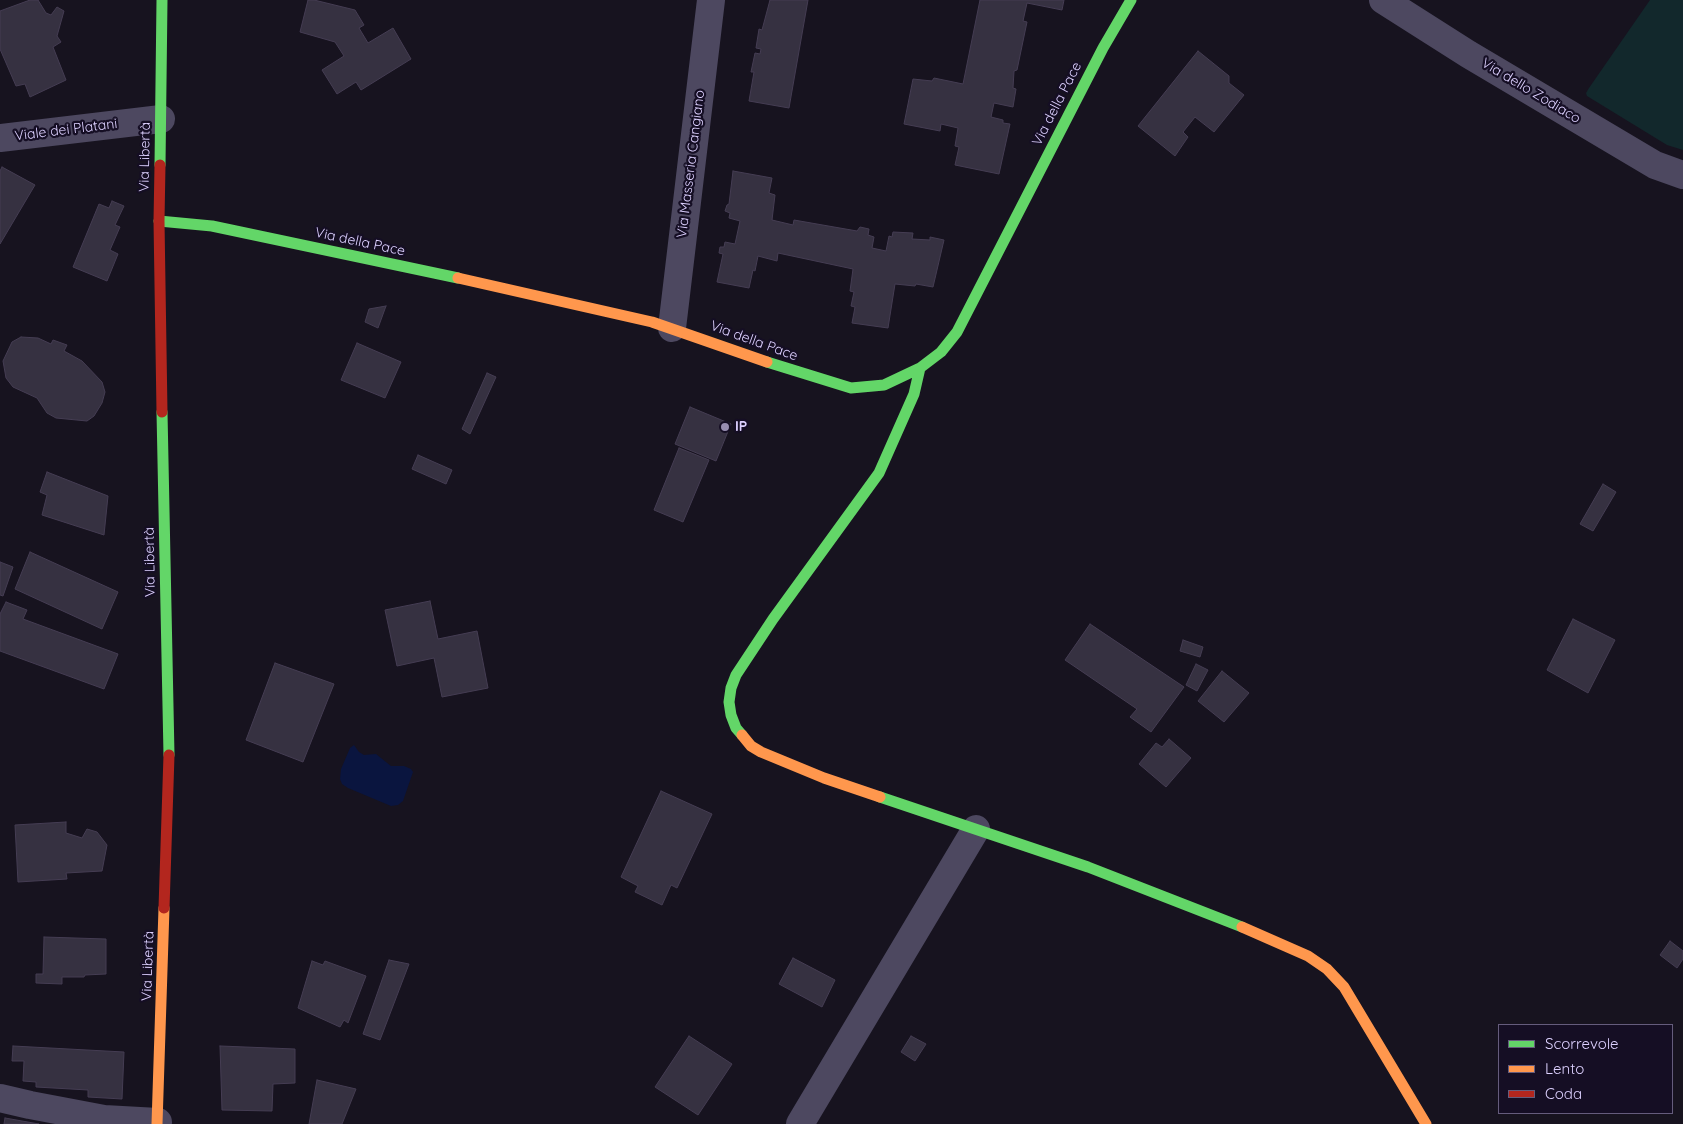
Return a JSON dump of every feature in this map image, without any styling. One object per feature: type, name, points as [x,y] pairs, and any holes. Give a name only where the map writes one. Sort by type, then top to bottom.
[{"type":"street","name":"Via Libertà","points":[[158,1123],[169,778],[159,221],[162,0]]},
{"type":"street","name":"Via Masseria Cangiano","points":[[672,328],[711,0]]},
{"type":"street","name":"Via della Pace","points":[[159,221],[212,226],[496,286],[672,328],[796,372],[851,388],[884,384],[920,368],[941,352],[957,332],[1103,48],[1130,0]]},
{"type":"street","name":"Via dello Zodiaco","points":[[1383,0],[1468,54],[1647,160],[1683,175]]},
{"type":"street","name":"Viale dei Platani","points":[[0,138],[161,120]]},
{"type":"street","points":[[920,368],[914,394],[879,473],[773,619],[736,675],[731,688],[729,702],[731,716],[736,728],[751,746],[824,778],[1088,868],[1262,935],[1308,956],[1327,969],[1344,987],[1426,1124]]},
{"type":"street","points":[[800,1124],[976,829]]},
{"type":"street","points":[[0,1098],[104,1118],[158,1123]]},
{"type":"green space","points":[[1650,0],[1683,0],[1683,150],[1667,145],[1587,96],[1586,93]]},
{"type":"water","points":[[354,745],[364,755],[376,754],[391,766],[404,766],[411,769],[413,772],[403,801],[398,805],[391,806],[342,784],[340,779],[341,769],[350,748]]},
{"type":"building","points":[[30,0],[38,0],[46,13],[51,15],[57,7],[64,11],[57,36],[61,42],[53,47],[66,80],[30,97],[25,84],[16,86],[0,49],[0,11]]},
{"type":"building","points":[[308,0],[355,10],[364,25],[359,28],[368,43],[393,28],[411,59],[361,90],[356,82],[337,94],[322,70],[344,56],[335,42],[300,32]]},
{"type":"building","points":[[770,0],[808,0],[789,108],[749,101],[754,72],[751,72],[755,53],[760,54],[761,49],[756,48],[759,29],[762,30]]},
{"type":"building","points":[[980,0],[1064,0],[1062,10],[1027,3],[1023,21],[1027,22],[1017,70],[1014,71],[1013,88],[1016,89],[1013,107],[994,103],[991,117],[1010,124],[999,174],[955,165],[959,147],[955,146],[958,128],[941,124],[940,131],[904,124],[913,79],[932,81],[934,78],[963,84]]},
{"type":"building","points":[[1198,51],[1229,76],[1229,83],[1244,95],[1214,132],[1195,117],[1183,132],[1188,137],[1175,156],[1138,126]]},
{"type":"building","points":[[2,167],[35,185],[0,244],[0,171]]},
{"type":"building","points":[[733,171],[772,178],[769,193],[775,195],[772,220],[793,225],[794,220],[857,231],[860,227],[869,229],[868,235],[874,237],[872,248],[886,251],[889,236],[892,237],[893,232],[913,233],[912,239],[930,240],[930,237],[944,240],[933,287],[916,284],[915,286],[895,284],[888,328],[852,323],[855,307],[851,306],[854,292],[850,291],[853,269],[778,253],[777,261],[758,256],[749,288],[717,282],[723,254],[719,253],[720,247],[724,247],[725,242],[735,244],[740,221],[729,218],[730,213],[725,211],[729,204]]},
{"type":"building","points":[[112,201],[124,206],[115,225],[120,227],[110,250],[118,254],[107,281],[73,267],[99,204],[109,208]]},
{"type":"building","points":[[386,306],[378,328],[365,322],[369,309]]},
{"type":"building","points":[[21,337],[38,338],[51,344],[53,340],[67,345],[64,351],[82,361],[102,382],[105,392],[102,403],[94,416],[87,421],[56,418],[47,413],[37,398],[13,387],[6,378],[3,361],[12,342]]},
{"type":"building","points":[[357,343],[401,362],[385,398],[341,380]]},
{"type":"building","points":[[487,373],[496,377],[470,434],[462,429]]},
{"type":"building","points":[[690,407],[731,424],[716,461],[675,444]]},
{"type":"building","points":[[679,448],[709,460],[683,522],[654,510]]},
{"type":"building","points":[[418,455],[452,470],[446,484],[412,469]]},
{"type":"building","points":[[47,472],[108,496],[104,535],[42,515],[47,495],[40,492]]},
{"type":"building","points":[[1603,484],[1616,492],[1593,531],[1580,524]]},
{"type":"building","points":[[30,552],[118,592],[102,629],[15,589]]},
{"type":"building","points":[[0,562],[13,567],[3,596],[0,595]]},
{"type":"building","points":[[430,601],[438,639],[477,631],[488,688],[442,697],[434,658],[397,666],[385,610]]},
{"type":"building","points":[[6,602],[27,610],[23,619],[118,654],[104,689],[0,651],[0,614]]},
{"type":"building","points":[[1573,619],[1615,640],[1588,693],[1547,670]]},
{"type":"building","points":[[1090,624],[1184,687],[1151,732],[1130,717],[1137,709],[1065,660]]},
{"type":"building","points":[[1183,640],[1203,647],[1200,657],[1180,651]]},
{"type":"building","points":[[275,663],[334,684],[303,762],[246,740]]},
{"type":"building","points":[[1196,664],[1208,670],[1197,691],[1186,685]]},
{"type":"building","points":[[1222,671],[1249,693],[1224,722],[1198,701]]},
{"type":"building","points":[[1169,739],[1191,758],[1166,787],[1139,764],[1156,743],[1162,747]]},
{"type":"building","points":[[661,791],[712,814],[677,888],[671,885],[662,905],[635,892],[638,886],[621,877]]},
{"type":"building","points":[[66,822],[66,833],[82,838],[87,829],[97,832],[107,845],[102,871],[66,873],[67,879],[18,882],[15,825]]},
{"type":"building","points":[[44,937],[106,939],[106,974],[62,977],[62,984],[36,983],[36,974],[43,974]]},
{"type":"building","points":[[1670,941],[1683,951],[1683,959],[1677,968],[1660,955]]},
{"type":"building","points":[[793,958],[835,980],[822,1007],[779,984]]},
{"type":"building","points":[[389,960],[409,964],[380,1040],[363,1034]]},
{"type":"building","points":[[312,961],[323,965],[325,961],[366,976],[348,1023],[344,1020],[340,1027],[298,1008]]},
{"type":"building","points":[[689,1036],[732,1064],[698,1115],[655,1087]]},
{"type":"building","points":[[911,1036],[926,1044],[915,1061],[901,1052]]},
{"type":"building","points":[[13,1046],[124,1052],[122,1099],[88,1097],[88,1090],[36,1087],[36,1082],[23,1081],[24,1061],[12,1061]]},
{"type":"building","points":[[220,1046],[295,1049],[295,1083],[273,1084],[272,1111],[222,1110]]},
{"type":"building","points":[[317,1080],[356,1089],[342,1124],[309,1124]]},
{"type":"building","points":[[5,1118],[39,1124],[4,1124]]},
{"type":"traffic: fast","points":[[160,165],[162,0]]},
{"type":"traffic: fast","points":[[767,362],[851,388],[884,385],[920,368],[941,352],[957,332],[1103,48],[1131,0]]},
{"type":"traffic: fast","points":[[159,221],[212,226],[458,278]]},
{"type":"traffic: fast","points":[[742,735],[736,728],[729,702],[731,688],[736,675],[773,619],[879,473],[914,394],[920,368]]},
{"type":"traffic: fast","points":[[162,412],[169,755]]},
{"type":"traffic: fast","points":[[880,797],[1088,867],[1242,927]]},
{"type":"traffic: slow","points":[[458,278],[652,322],[767,362]]},
{"type":"traffic: slow","points":[[742,735],[751,746],[761,752],[824,778],[880,797]]},
{"type":"traffic: slow","points":[[157,1124],[164,908]]},
{"type":"traffic: slow","points":[[1242,927],[1308,956],[1327,969],[1344,987],[1426,1124]]},
{"type":"traffic: jam","points":[[160,165],[162,412]]},
{"type":"traffic: jam","points":[[164,908],[169,755]]},
{"type":"place","name":"IP","points":[[725,427]]}]
